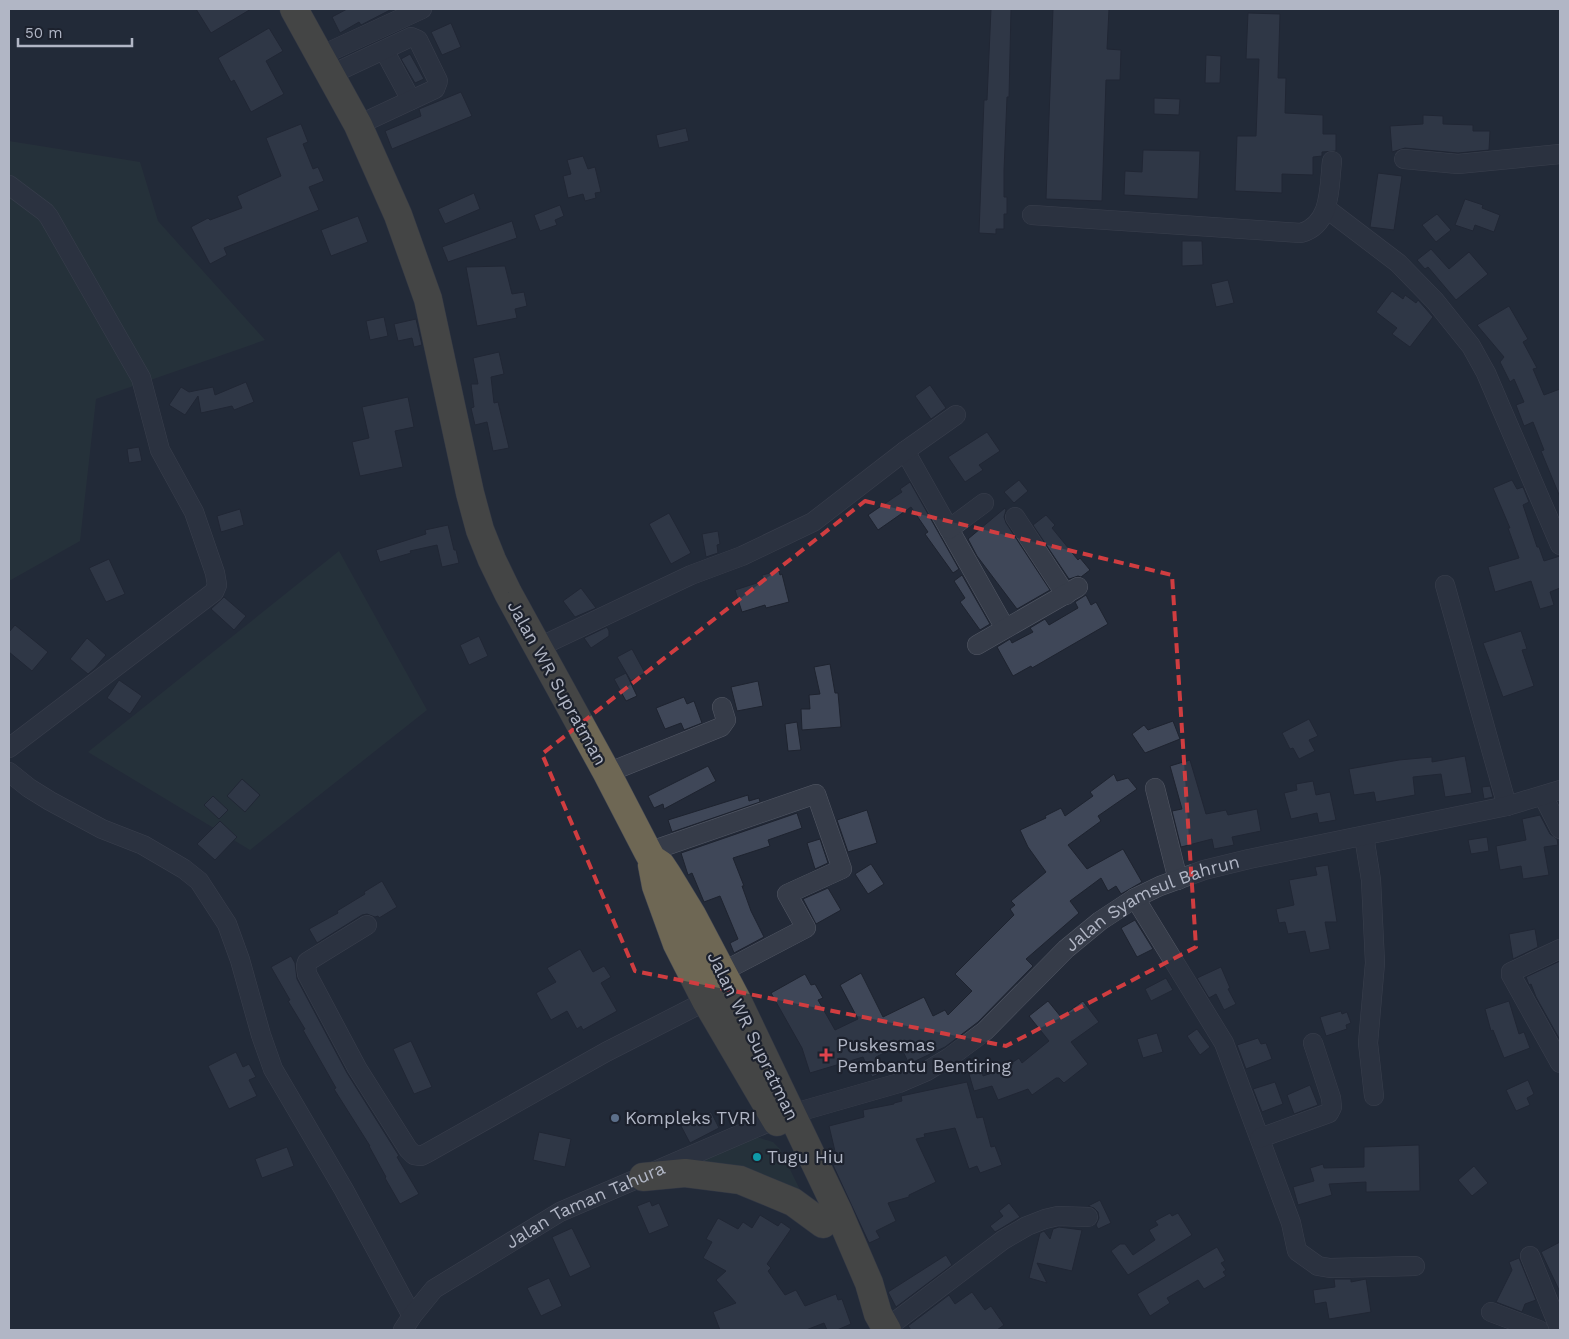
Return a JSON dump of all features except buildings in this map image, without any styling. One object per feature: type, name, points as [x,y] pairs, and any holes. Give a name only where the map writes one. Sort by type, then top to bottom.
[{"type":"highway","name":"Jalan WR Supratman","points":[[294,9],[358,125],[398,215],[428,299],[480,530],[508,593],[650,855],[661,865],[692,915],[739,1004],[783,1116],[838,1211],[884,1326]]},
{"type":"highway","points":[[650,855],[656,886],[677,944],[706,1001],[783,1116],[823,1224],[856,1292],[884,1326]]},
{"type":"highway","points":[[643,1177],[685,1173],[740,1180],[793,1202],[823,1224]]},
{"type":"street","points":[[325,66],[422,9]]},
{"type":"street","points":[[325,66],[384,50],[411,37],[418,40],[438,81],[435,89],[358,125]]},
{"type":"street","points":[[384,50],[411,100]]},
{"type":"street","points":[[1404,159],[1458,164],[1560,154]]},
{"type":"street","points":[[1032,215],[1301,233],[1317,225],[1327,209],[1332,161]]},
{"type":"street","points":[[9,185],[50,217],[141,378],[160,450],[194,512],[217,578],[214,592],[9,748]]},
{"type":"street","points":[[1327,209],[1398,263],[1435,301],[1471,346],[1486,373],[1560,545]]},
{"type":"street","points":[[537,648],[682,579],[742,556],[813,522],[905,451],[956,415]]},
{"type":"street","points":[[905,451],[1005,628]]},
{"type":"street","points":[[949,529],[984,503]]},
{"type":"street","points":[[977,645],[1072,591],[1014,517]]},
{"type":"street","points":[[1445,585],[1507,806]]},
{"type":"street","points":[[607,773],[721,727],[726,720],[722,707]]},
{"type":"street","points":[[9,772],[29,788],[50,801],[102,829],[143,845],[184,869],[199,881],[227,924],[240,960],[261,1035],[273,1069],[344,1190],[408,1323]]},
{"type":"street","points":[[1155,788],[1178,880]]},
{"type":"street","points":[[1552,793],[1560,828]]},
{"type":"street","name":"Jalan Syamsul Bahrun","points":[[783,1116],[899,1083],[927,1071],[950,1057],[985,1031],[1066,949],[1100,921],[1135,898],[1204,870],[1248,859],[1507,806],[1552,793]]},
{"type":"street","points":[[650,855],[816,794],[842,869],[787,894],[806,928],[722,972]]},
{"type":"street","points":[[1364,836],[1371,880],[1375,963],[1368,1043],[1374,1096]]},
{"type":"street","points":[[1135,898],[1224,1043],[1290,1223],[1297,1251],[1318,1266],[1330,1268],[1415,1266]]},
{"type":"street","points":[[366,925],[307,962],[307,974],[357,1068],[408,1149],[414,1155],[421,1156],[427,1153],[606,1052],[706,1001]]},
{"type":"street","points":[[1560,949],[1511,972],[1560,1063]]},
{"type":"street","points":[[1260,1138],[1329,1113],[1332,1107],[1331,1098],[1313,1043]]},
{"type":"street","name":"Jalan Taman Tahura","points":[[408,1323],[434,1289],[560,1212],[783,1116]]},
{"type":"street","points":[[884,1326],[1003,1240],[1027,1226],[1045,1218],[1058,1216],[1088,1217]]},
{"type":"street","points":[[1530,1256],[1560,1330]]},
{"type":"street","points":[[1492,1312],[1539,1330]]},
{"type":"highlighted area","points":[[865,501],[1172,575],[1196,947],[1006,1046],[635,971],[542,754]]},
{"type":"shaded area","points":[[9,141],[140,162],[158,221],[265,340],[96,399],[80,541],[9,581]]},
{"type":"shaded area","points":[[339,551],[427,710],[250,850],[88,752]]},
{"type":"shaded area","points":[[756,1137],[773,1142],[780,1149],[803,1196],[694,1161]]},
{"type":"place","name":"Puskesmas Pembantu Bentiring","points":[[826,1055]]},
{"type":"place","name":"Kompleks TVRI","points":[[615,1118]]},
{"type":"place","name":"Tugu Hiu","points":[[757,1157]]}]
